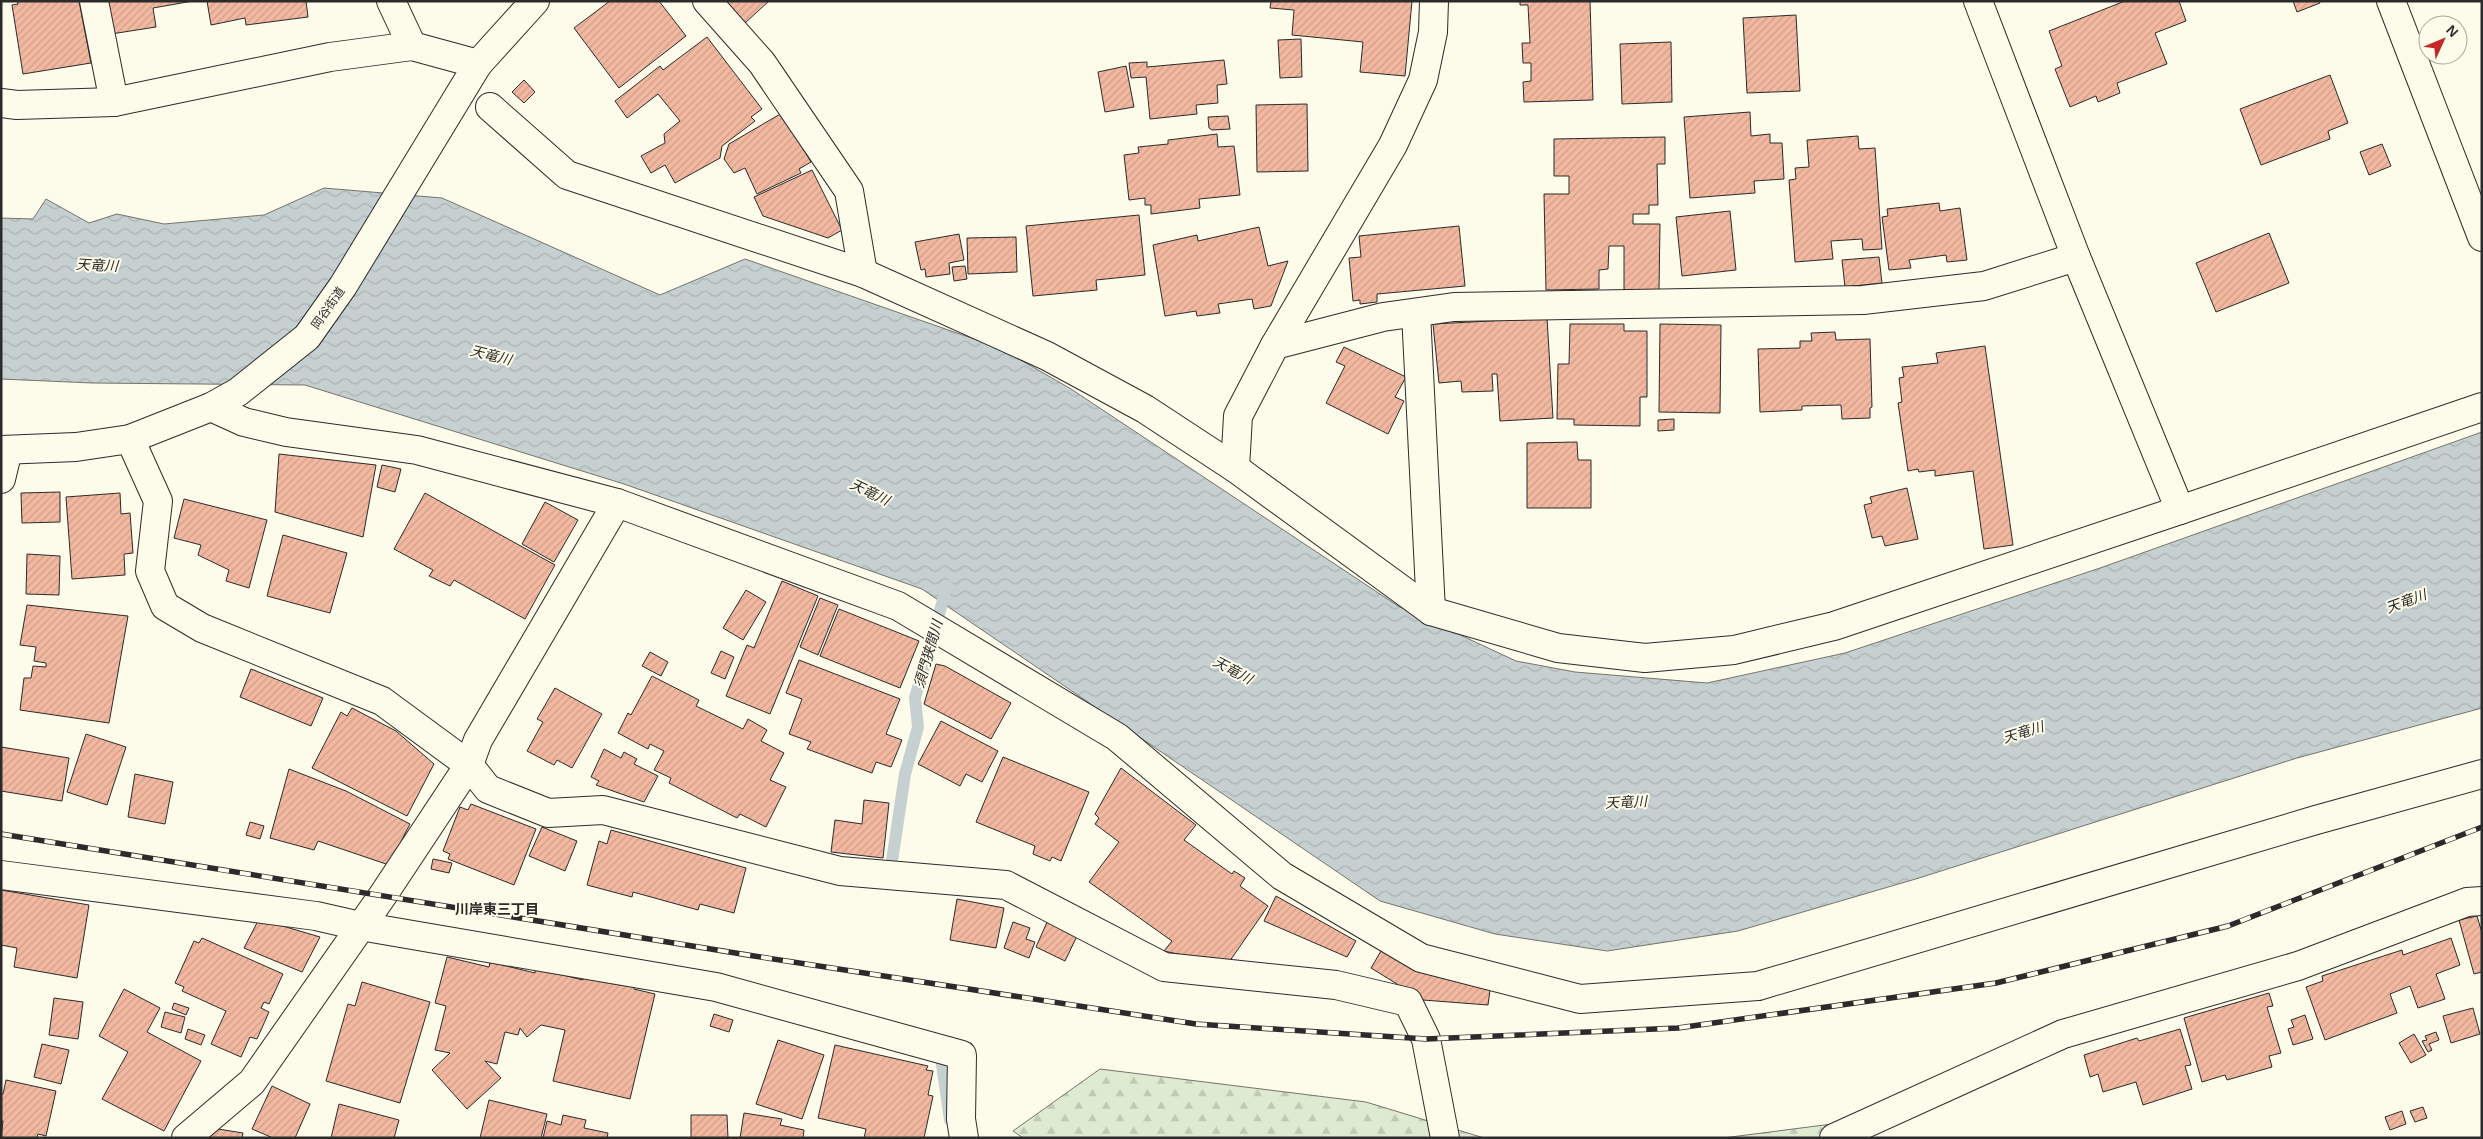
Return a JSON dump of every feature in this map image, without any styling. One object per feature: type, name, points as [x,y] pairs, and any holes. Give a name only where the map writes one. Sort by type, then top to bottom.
[{"type":"street","points":[[94,1],[114,102]]},
{"type":"street","points":[[391,1],[412,46]]},
{"type":"street","name":"岡谷街道","points":[[5,450],[76,447],[130,439],[211,407],[238,392],[307,337],[343,286],[478,64],[535,1]]},
{"type":"street","points":[[707,1],[762,64],[849,190],[863,273]]},
{"type":"street","points":[[1235,468],[1238,416],[1276,345],[1393,145],[1423,80],[1433,32],[1434,1]]},
{"type":"street","points":[[1978,1],[2076,257],[2180,510]]},
{"type":"street","points":[[2391,1],[2482,237]]},
{"type":"street","points":[[1,103],[17,105],[114,102],[330,57],[412,46],[478,64]]},
{"type":"street","points":[[490,107],[568,175],[863,273],[1047,356],[1145,409],[1235,468],[1432,611],[1558,648],[1645,658],[1734,650],[1834,626],[2482,407]]},
{"type":"street","points":[[1276,345],[1383,317],[1454,308],[1863,300],[1984,286],[2076,257]]},
{"type":"street","points":[[1416,313],[1432,611]]},
{"type":"street","points":[[211,407],[244,422],[286,432],[417,450],[617,503],[898,606],[1117,737],[1282,876],[1421,958],[1580,998],[1758,986],[2316,820],[2482,774]]},
{"type":"street","points":[[130,439],[158,501],[150,571],[164,606],[202,628],[382,701],[469,765],[488,789],[548,813],[603,810],[840,871],[1006,885],[1164,967],[1336,985],[1408,1002],[1426,1039],[1445,1138]]},
{"type":"street","points":[[1,479],[5,450]]},
{"type":"street","points":[[186,1138],[252,1082],[360,926],[469,765],[478,740],[617,503]]},
{"type":"street","points":[[1,875],[316,916],[360,926],[716,987],[962,1055],[961,1120],[964,1138]]},
{"type":"street","points":[[1834,1138],[2063,1034],[2298,966],[2467,902],[2482,901]]},
{"type":"green space","points":[[1100,1069],[1366,1102],[1484,1138],[1023,1138],[1013,1131]]},
{"type":"green space","points":[[1840,1123],[1848,1138],[1723,1138]]},
{"type":"water","name":"天竜川","points":[[324,188],[442,198],[660,295],[745,259],[1000,348],[1071,389],[1398,606],[1516,661],[1575,672],[1707,683],[1845,653],[2103,567],[2482,432],[2482,708],[2297,758],[1919,878],[1738,931],[1607,951],[1495,934],[1380,901],[922,589],[624,484],[305,385],[92,383],[1,379],[1,218],[33,219],[46,199],[89,223],[117,214],[164,224],[264,215]]},
{"type":"building","points":[[17,1],[79,1],[91,63],[23,74],[12,5],[18,4]]},
{"type":"building","points":[[106,1],[193,1],[153,8],[156,27],[111,34]]},
{"type":"building","points":[[207,1],[306,1],[308,17],[246,25],[245,18],[211,25]]},
{"type":"building","points":[[610,1],[659,1],[686,36],[619,88],[574,28]]},
{"type":"building","points":[[725,1],[769,1],[745,23]]},
{"type":"building","points":[[1271,1],[1412,1],[1405,76],[1360,72],[1363,42],[1292,35],[1294,10],[1270,8]]},
{"type":"building","points":[[1520,1],[1590,1],[1593,100],[1524,102],[1523,82],[1531,81],[1531,63],[1523,63],[1522,43],[1530,43],[1528,5],[1520,5]]},
{"type":"building","points":[[2125,1],[2179,1],[2186,21],[2155,33],[2167,64],[2117,83],[2120,93],[2098,102],[2096,96],[2070,107],[2055,69],[2062,66],[2049,31]]},
{"type":"building","points":[[2293,1],[2319,1],[2320,3],[2297,12]]},
{"type":"building","points":[[1796,15],[1800,91],[1747,93],[1743,18]]},
{"type":"building","points":[[707,37],[762,109],[751,117],[755,121],[722,146],[720,158],[675,183],[665,165],[651,173],[641,156],[665,143],[664,134],[680,121],[658,94],[627,118],[615,101],[660,66],[663,70]]},
{"type":"building","points":[[1301,39],[1302,77],[1280,78],[1278,40]]},
{"type":"building","points":[[1671,42],[1672,102],[1622,104],[1620,44]]},
{"type":"building","points":[[1224,60],[1227,84],[1217,85],[1218,103],[1196,105],[1197,114],[1150,119],[1146,77],[1131,78],[1129,63],[1147,62],[1147,67]]},
{"type":"building","points":[[1126,66],[1134,107],[1105,112],[1098,72]]},
{"type":"building","points":[[2330,75],[2348,123],[2328,131],[2330,139],[2261,165],[2240,109]]},
{"type":"building","points":[[524,80],[535,92],[524,103],[512,92]]},
{"type":"building","points":[[1307,104],[1308,171],[1257,172],[1256,105]]},
{"type":"building","points":[[1750,112],[1751,136],[1770,134],[1770,143],[1782,143],[1784,179],[1754,181],[1755,193],[1690,198],[1684,117]]},
{"type":"building","points":[[782,113],[811,162],[799,169],[801,173],[757,194],[745,168],[734,173],[724,159],[729,144]]},
{"type":"building","points":[[1228,116],[1230,129],[1212,130],[1209,128],[1208,117]]},
{"type":"building","points":[[1217,134],[1218,147],[1234,146],[1240,195],[1199,199],[1200,208],[1151,214],[1151,205],[1145,205],[1145,198],[1129,200],[1124,155],[1139,153],[1138,147],[1168,144],[1168,140]]},
{"type":"building","points":[[1858,136],[1859,149],[1875,148],[1882,249],[1863,250],[1862,239],[1831,241],[1833,259],[1795,262],[1789,180],[1796,179],[1795,168],[1809,167],[1807,140]]},
{"type":"building","points":[[1665,137],[1665,164],[1657,164],[1658,205],[1649,205],[1649,214],[1633,214],[1633,224],[1660,224],[1659,290],[1624,290],[1624,246],[1609,246],[1608,269],[1599,270],[1599,289],[1546,290],[1544,194],[1569,194],[1569,176],[1554,176],[1554,139]]},
{"type":"building","points":[[2382,144],[2391,166],[2369,175],[2360,152]]},
{"type":"building","points":[[812,170],[842,230],[828,238],[763,216],[754,197]]},
{"type":"building","points":[[1939,203],[1940,211],[1960,208],[1967,260],[1947,262],[1946,255],[1909,260],[1911,268],[1889,270],[1882,217],[1888,216],[1887,209]]},
{"type":"building","points":[[1730,211],[1736,270],[1682,276],[1676,217]]},
{"type":"building","points":[[1139,215],[1145,275],[1096,280],[1097,290],[1033,296],[1026,226]]},
{"type":"building","points":[[1459,226],[1465,286],[1377,294],[1377,302],[1360,304],[1360,300],[1353,301],[1349,258],[1361,257],[1359,236]]},
{"type":"building","points":[[1259,227],[1268,266],[1288,261],[1271,306],[1254,309],[1252,299],[1218,304],[1220,313],[1197,316],[1196,311],[1165,316],[1153,245],[1197,235],[1198,241]]},
{"type":"building","points":[[2269,233],[2289,283],[2216,312],[2196,263]]},
{"type":"building","points":[[959,234],[964,260],[949,263],[950,274],[926,277],[925,269],[921,270],[915,242]]},
{"type":"building","points":[[1016,237],[1017,272],[968,274],[967,238]]},
{"type":"building","points":[[1879,257],[1882,283],[1845,287],[1842,260]]},
{"type":"building","points":[[965,266],[967,279],[954,281],[952,267]]},
{"type":"building","points":[[1547,318],[1553,418],[1500,421],[1497,374],[1492,374],[1493,391],[1462,392],[1461,381],[1439,383],[1433,324]]},
{"type":"building","points":[[1570,324],[1624,324],[1624,331],[1647,331],[1647,397],[1640,397],[1640,426],[1574,425],[1574,419],[1557,419],[1558,364],[1569,364]]},
{"type":"building","points":[[1660,324],[1721,325],[1720,413],[1659,412]]},
{"type":"building","points":[[1835,332],[1836,340],[1870,339],[1872,407],[1870,408],[1870,418],[1842,419],[1841,405],[1802,406],[1802,410],[1760,412],[1758,349],[1800,348],[1800,341],[1812,341],[1811,333]]},
{"type":"building","points":[[1985,346],[2013,545],[1984,549],[1973,471],[1935,476],[1935,470],[1919,472],[1918,469],[1908,471],[1898,403],[1902,402],[1899,378],[1904,377],[1902,367],[1938,363],[1936,353]]},
{"type":"building","points":[[1344,347],[1406,377],[1395,397],[1404,401],[1388,434],[1326,403],[1345,366],[1336,362]]},
{"type":"building","points":[[1674,419],[1674,430],[1658,431],[1658,420]]},
{"type":"building","points":[[1577,442],[1578,460],[1591,460],[1591,508],[1527,508],[1527,443]]},
{"type":"building","points":[[279,454],[376,465],[363,537],[275,512]]},
{"type":"building","points":[[382,465],[401,469],[395,492],[377,487]]},
{"type":"building","points":[[1907,488],[1918,539],[1885,546],[1882,536],[1872,538],[1864,505],[1872,503],[1870,497]]},
{"type":"building","points":[[60,492],[60,522],[22,523],[21,493]]},
{"type":"building","points":[[120,493],[121,514],[130,513],[133,553],[124,554],[125,575],[72,579],[66,497]]},
{"type":"building","points":[[425,493],[555,565],[525,619],[454,580],[450,586],[429,576],[433,570],[394,549]]},
{"type":"building","points":[[184,499],[267,520],[249,588],[226,581],[229,570],[198,555],[201,545],[174,538]]},
{"type":"building","points":[[545,502],[578,520],[554,562],[522,544]]},
{"type":"building","points":[[283,535],[347,553],[330,613],[267,596]]},
{"type":"building","points":[[27,554],[60,556],[59,595],[26,594]]},
{"type":"building","points":[[782,581],[818,596],[770,714],[726,696],[747,645],[754,648]]},
{"type":"building","points":[[746,590],[766,602],[743,640],[723,628]]},
{"type":"building","points":[[820,598],[838,605],[818,655],[800,647]]},
{"type":"building","points":[[27,605],[128,616],[109,723],[20,710],[24,678],[31,678],[33,666],[46,667],[46,663],[34,661],[36,647],[20,645]]},
{"type":"building","points":[[839,609],[919,641],[900,688],[820,656]]},
{"type":"building","points":[[721,651],[734,657],[725,679],[711,673]]},
{"type":"building","points":[[650,652],[668,662],[661,676],[642,666]]},
{"type":"building","points":[[799,660],[900,699],[886,734],[902,740],[891,767],[876,762],[872,773],[807,749],[811,742],[789,734],[802,699],[786,693]]},
{"type":"building","points":[[936,664],[945,666],[1011,703],[991,739],[924,704]]},
{"type":"building","points":[[251,669],[323,698],[311,726],[240,697]]},
{"type":"building","points":[[652,676],[699,700],[696,706],[743,729],[748,719],[767,730],[761,741],[784,753],[770,780],[786,787],[766,827],[740,814],[737,818],[669,783],[671,778],[654,770],[664,751],[650,744],[648,749],[618,733],[628,713],[631,715]]},
{"type":"building","points":[[555,688],[602,714],[572,768],[557,760],[554,765],[527,751],[543,722],[537,719]]},
{"type":"building","points":[[352,708],[396,731],[434,764],[407,816],[312,768],[341,712],[347,716]]},
{"type":"building","points":[[941,721],[998,751],[982,782],[966,774],[960,786],[918,764]]},
{"type":"building","points":[[86,734],[126,747],[107,805],[67,792]]},
{"type":"building","points":[[1,747],[69,758],[62,801],[1,791]]},
{"type":"building","points":[[604,749],[621,758],[624,752],[637,759],[634,764],[658,776],[644,802],[596,785],[599,781],[591,777]]},
{"type":"building","points":[[1003,757],[1089,792],[1061,861],[1052,857],[1050,861],[1033,854],[1035,846],[976,822]]},
{"type":"building","points":[[1121,768],[1196,825],[1184,840],[1232,874],[1234,871],[1245,878],[1240,886],[1268,906],[1227,965],[1164,951],[1172,941],[1089,882],[1119,842],[1095,824],[1099,818],[1095,814]]},
{"type":"building","points":[[289,769],[346,791],[410,824],[389,865],[318,841],[314,850],[270,838]]},
{"type":"building","points":[[135,774],[173,782],[165,824],[128,817]]},
{"type":"building","points":[[864,800],[889,803],[883,858],[831,852],[835,820],[862,824]]},
{"type":"building","points":[[471,804],[536,829],[514,885],[448,859],[450,854],[443,851],[460,807],[468,810]]},
{"type":"building","points":[[250,822],[264,826],[260,839],[246,835]]},
{"type":"building","points":[[542,827],[577,841],[565,871],[529,856]]},
{"type":"building","points":[[611,830],[746,868],[734,913],[700,904],[698,910],[633,892],[632,897],[587,885],[599,841],[607,844]]},
{"type":"building","points":[[433,859],[452,863],[449,873],[431,869]]},
{"type":"building","points":[[1,890],[89,905],[77,978],[14,967],[17,948],[1,945]]},
{"type":"building","points":[[1276,896],[1356,941],[1347,957],[1264,921]]},
{"type":"building","points":[[957,899],[1004,908],[996,948],[950,940]]},
{"type":"building","points":[[2477,916],[2482,933],[2482,972],[2474,974],[2459,920]]},
{"type":"building","points":[[259,919],[320,937],[302,972],[244,948]]},
{"type":"building","points":[[1048,920],[1078,934],[1065,961],[1036,947]]},
{"type":"building","points":[[1013,922],[1030,928],[1026,939],[1035,942],[1029,958],[1004,948]]},
{"type":"building","points":[[202,938],[283,974],[269,1004],[264,1002],[261,1008],[269,1012],[257,1039],[250,1037],[241,1057],[211,1044],[226,1011],[182,991],[184,987],[175,983],[194,941],[199,943]]},
{"type":"building","points":[[2451,938],[2460,965],[2436,974],[2445,999],[2418,1008],[2410,986],[2390,994],[2397,1013],[2325,1040],[2306,987],[2323,981],[2322,976],[2402,950],[2403,955]]},
{"type":"building","points":[[1381,951],[1492,975],[1488,1005],[1423,1000],[1371,968]]},
{"type":"building","points":[[447,957],[489,967],[490,962],[535,973],[535,968],[583,980],[584,977],[620,985],[621,979],[635,983],[634,989],[655,994],[630,1099],[553,1081],[565,1030],[541,1025],[527,1037],[520,1028],[518,1035],[505,1032],[497,1064],[485,1061],[501,1078],[467,1109],[432,1070],[450,1053],[435,1050],[446,1006],[435,1003]]},
{"type":"building","points":[[362,982],[430,1002],[400,1103],[326,1081],[348,1004],[355,1006]]},
{"type":"building","points":[[124,989],[160,1008],[147,1032],[201,1061],[164,1131],[102,1099],[128,1052],[99,1036]]},
{"type":"building","points":[[2269,993],[2273,1006],[2267,1007],[2281,1053],[2269,1056],[2272,1067],[2227,1080],[2225,1075],[2202,1082],[2184,1018]]},
{"type":"building","points":[[54,998],[83,1002],[78,1039],[49,1035]]},
{"type":"building","points":[[174,1003],[189,1008],[186,1015],[172,1009]]},
{"type":"building","points":[[2473,1008],[2480,1034],[2451,1043],[2443,1016]]},
{"type":"building","points":[[165,1012],[185,1017],[181,1033],[161,1027]]},
{"type":"building","points":[[714,1014],[733,1020],[729,1032],[710,1026]]},
{"type":"building","points":[[2305,1015],[2313,1039],[2293,1045],[2288,1029],[2294,1027],[2291,1020]]},
{"type":"building","points":[[188,1029],[205,1035],[201,1045],[185,1039]]},
{"type":"building","points":[[2180,1029],[2191,1065],[2185,1066],[2192,1089],[2143,1105],[2136,1082],[2103,1092],[2098,1074],[2090,1077],[2084,1055],[2137,1038],[2139,1041]]},
{"type":"building","points":[[2436,1032],[2439,1040],[2429,1044],[2432,1050],[2428,1052],[2422,1041],[2427,1040],[2425,1036]]},
{"type":"building","points":[[2414,1034],[2426,1055],[2411,1063],[2399,1043]]},
{"type":"building","points":[[778,1040],[824,1055],[802,1119],[756,1104]]},
{"type":"building","points":[[42,1044],[69,1050],[61,1084],[34,1077]]},
{"type":"building","points":[[835,1045],[928,1066],[926,1070],[933,1071],[928,1095],[933,1096],[924,1138],[864,1138],[866,1129],[818,1118]]},
{"type":"building","points":[[6,1080],[56,1091],[46,1136],[38,1134],[37,1138],[1,1138],[3,1121],[1,1121],[1,1094],[3,1094]]},
{"type":"building","points":[[272,1086],[310,1104],[295,1138],[273,1138],[252,1129]]},
{"type":"building","points":[[489,1100],[547,1114],[541,1138],[480,1138]]},
{"type":"building","points":[[339,1104],[399,1120],[394,1138],[331,1138]]},
{"type":"building","points":[[2423,1107],[2427,1118],[2415,1122],[2410,1111]]},
{"type":"building","points":[[2402,1111],[2406,1124],[2390,1130],[2385,1117]]},
{"type":"building","points":[[744,1113],[782,1119],[780,1125],[804,1130],[803,1138],[740,1138]]},
{"type":"building","points":[[563,1115],[586,1120],[584,1128],[608,1133],[607,1138],[543,1138],[547,1121],[561,1125]]},
{"type":"building","points":[[691,1115],[727,1115],[728,1138],[691,1138]]},
{"type":"building","points":[[212,1128],[243,1133],[242,1138],[207,1138]]},
{"type":"waterway","name":"須門狭間川","points":[[892,861],[905,774],[918,727],[915,698],[947,586]]},
{"type":"waterway","name":"須門狭間川","points":[[942,1065],[950,1120]]},
{"type":"railway","points":[[1,834],[754,956],[1196,1024],[1426,1039],[1678,1028],[1996,983],[2228,926],[2482,827]]},
{"type":"district","name":"川岸東三丁目","points":[[497,909]]}]
